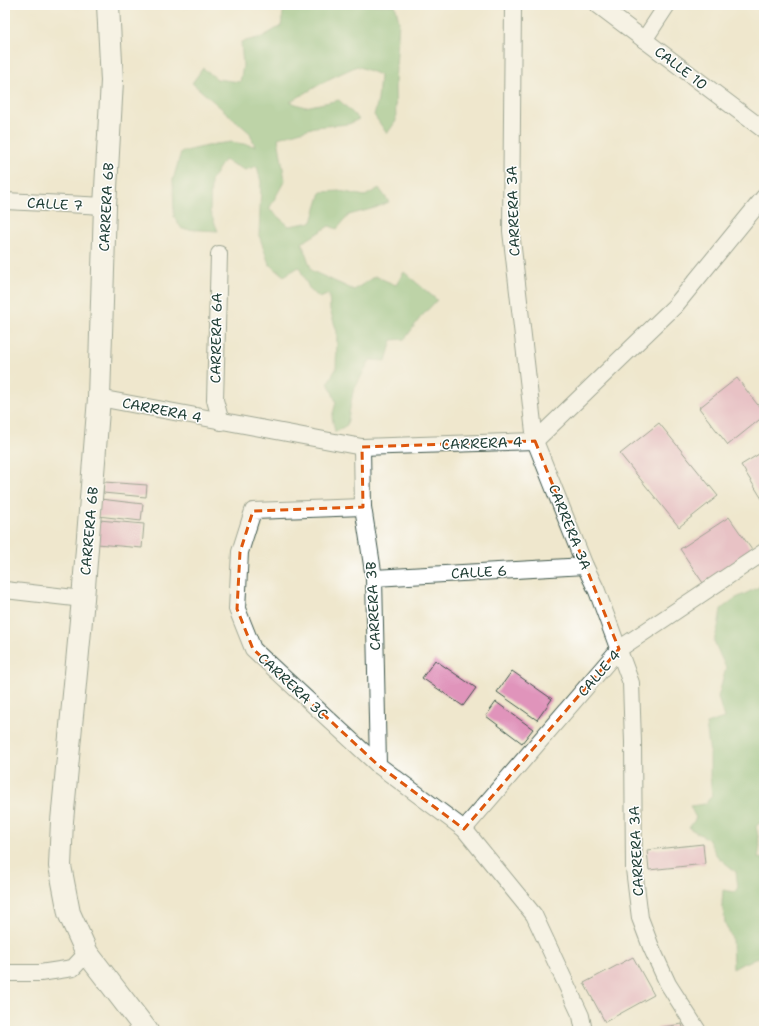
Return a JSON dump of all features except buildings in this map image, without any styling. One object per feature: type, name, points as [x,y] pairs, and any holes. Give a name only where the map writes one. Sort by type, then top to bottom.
[{"type":"highway","name":"CARRERA 6B","points":[[108,5],[112,81],[105,206],[99,398],[84,599],[63,813],[60,866],[69,913],[87,953],[147,1031]]},
{"type":"street","name":"CARRERA 3A","points":[[513,5],[511,231],[535,441],[585,566],[597,591],[631,683],[634,869],[640,918],[668,984],[698,1031]]},
{"type":"street","name":"CALLE 10","points":[[598,5],[764,130]]},
{"type":"street","points":[[644,40],[667,5]]},
{"type":"street","name":"CARRERA 4","points":[[99,398],[362,448],[535,441],[675,306],[764,197]]},
{"type":"street","name":"CALLE 7","points":[[5,201],[105,206]]},
{"type":"street","name":"CARRERA 6A","points":[[219,254],[215,400],[220,422]]},
{"type":"street","name":"CARRERA 3B","points":[[362,448],[362,507],[374,578],[378,764]]},
{"type":"street","name":"CARRERA 3C","points":[[362,507],[253,511],[240,552],[237,609],[253,649],[378,764]]},
{"type":"street","name":"CALLE 4","points":[[464,829],[619,649],[764,552]]},
{"type":"street","name":"CALLE 6","points":[[374,578],[585,566]]},
{"type":"street","points":[[5,590],[84,599]]},
{"type":"street","points":[[378,764],[464,829],[534,915],[581,1016],[584,1031]]},
{"type":"street","points":[[5,973],[40,973],[73,968],[87,953]]},
{"type":"highlighted area","points":[[535,441],[619,649],[464,829],[378,765],[253,649],[237,609],[240,552],[253,511],[363,507],[362,447]]},
{"type":"green space","points":[[278,5],[320,5],[320,11],[324,5],[395,5],[399,21],[395,84],[396,121],[387,134],[374,115],[378,100],[380,75],[357,66],[331,78],[290,102],[305,107],[339,100],[359,119],[349,124],[315,127],[278,138],[285,180],[269,209],[289,226],[312,222],[321,192],[340,191],[365,196],[379,188],[389,202],[375,208],[349,215],[337,229],[329,226],[302,243],[312,271],[354,290],[375,276],[396,285],[404,272],[437,300],[420,318],[405,339],[392,340],[386,361],[370,360],[353,392],[347,425],[335,432],[332,417],[336,402],[328,382],[336,369],[337,332],[330,310],[329,294],[320,298],[310,290],[299,267],[284,276],[269,264],[259,235],[261,182],[257,166],[245,170],[224,160],[211,181],[210,212],[218,231],[182,229],[174,217],[173,180],[181,152],[232,142],[255,146],[250,133],[192,83],[203,68],[217,79],[240,82],[243,66],[241,42],[262,37],[281,26],[284,7]]},
{"type":"green space","points":[[764,574],[764,820],[756,826],[760,846],[758,858],[764,859],[764,956],[744,963],[733,969],[732,939],[725,923],[722,903],[723,890],[735,892],[738,887],[736,872],[717,856],[708,839],[689,828],[696,818],[690,806],[705,804],[712,796],[710,754],[706,724],[724,718],[718,697],[726,668],[714,641],[721,609],[734,599],[759,587]]}]
